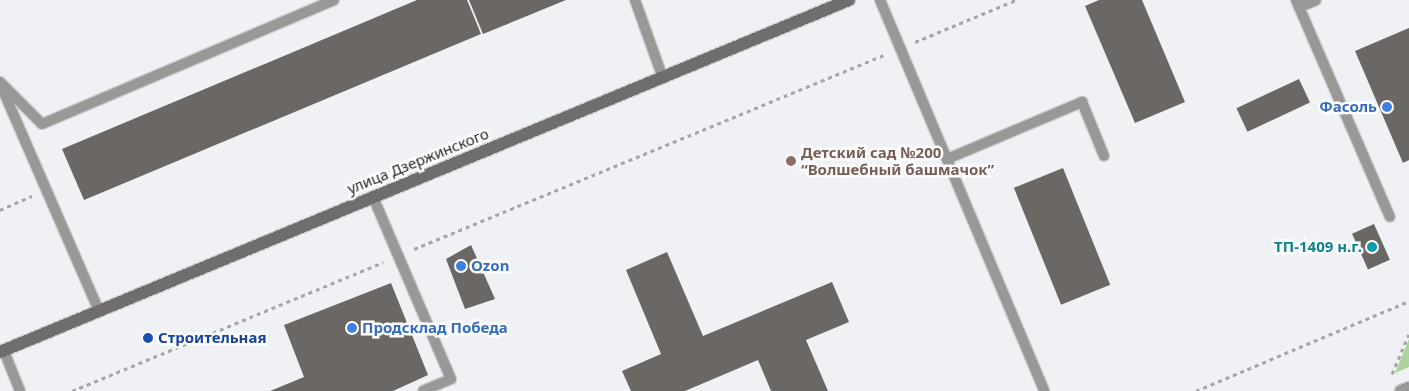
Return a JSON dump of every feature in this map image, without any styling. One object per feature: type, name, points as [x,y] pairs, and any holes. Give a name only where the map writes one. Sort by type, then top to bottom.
[{"type":"main road","name":"улица Дзержинского","points":[[2,351],[849,0]]},
{"type":"street","points":[[1401,391],[1409,388]]},
{"type":"lane","points":[[0,82],[42,124],[334,0]]},
{"type":"lane","points":[[635,0],[663,78]]},
{"type":"lane","points":[[880,0],[1044,391]]},
{"type":"lane","points":[[1316,0],[1298,4],[1390,217]]},
{"type":"lane","points":[[0,82],[98,311]]},
{"type":"lane","points":[[947,158],[1082,102],[1104,156]]},
{"type":"lane","points":[[373,197],[451,379],[423,391]]},
{"type":"lane","points":[[2,351],[20,391]]},
{"type":"path","points":[[72,391],[1016,0]]},
{"type":"path","points":[[0,210],[46,190]]},
{"type":"path","points":[[1196,391],[1409,302]]},
{"type":"path","points":[[1388,383],[1409,334]]},
{"type":"green space","points":[[1409,339],[1409,367],[1395,373]]},
{"type":"building","points":[[417,0],[467,0],[481,34],[84,200],[62,149]]},
{"type":"building","points":[[469,0],[566,0],[483,34]]},
{"type":"building","points":[[1099,0],[1142,0],[1185,102],[1135,123],[1085,6]]},
{"type":"building","points":[[1409,28],[1409,160],[1403,163],[1355,51]]},
{"type":"building","points":[[1299,79],[1310,103],[1247,132],[1236,108]]},
{"type":"building","points":[[1063,168],[1110,285],[1061,305],[1014,188]]},
{"type":"building","name":"ТП-1409 н.г.","points":[[1374,224],[1390,260],[1368,269],[1352,234]]},
{"type":"building","points":[[471,245],[495,299],[465,309],[446,259]]},
{"type":"building","points":[[667,252],[703,336],[832,282],[849,322],[806,340],[828,391],[771,391],[758,360],[685,391],[631,391],[622,371],[661,354],[626,270]]},
{"type":"building","points":[[391,283],[428,375],[393,391],[270,391],[304,377],[284,325]]},
{"type":"place","name":"Фасоль","points":[[1387,107]]},
{"type":"place","name":"Детский сад №200 “Волшебный башмачок”","points":[[791,161]]},
{"type":"place","name":"ТП-1409 н.г.","points":[[1372,247]]},
{"type":"place","name":"Ozon","points":[[461,266]]},
{"type":"place","name":"Продсклад Победа","points":[[352,328]]},
{"type":"place","name":"Строительная","points":[[148,338]]}]
